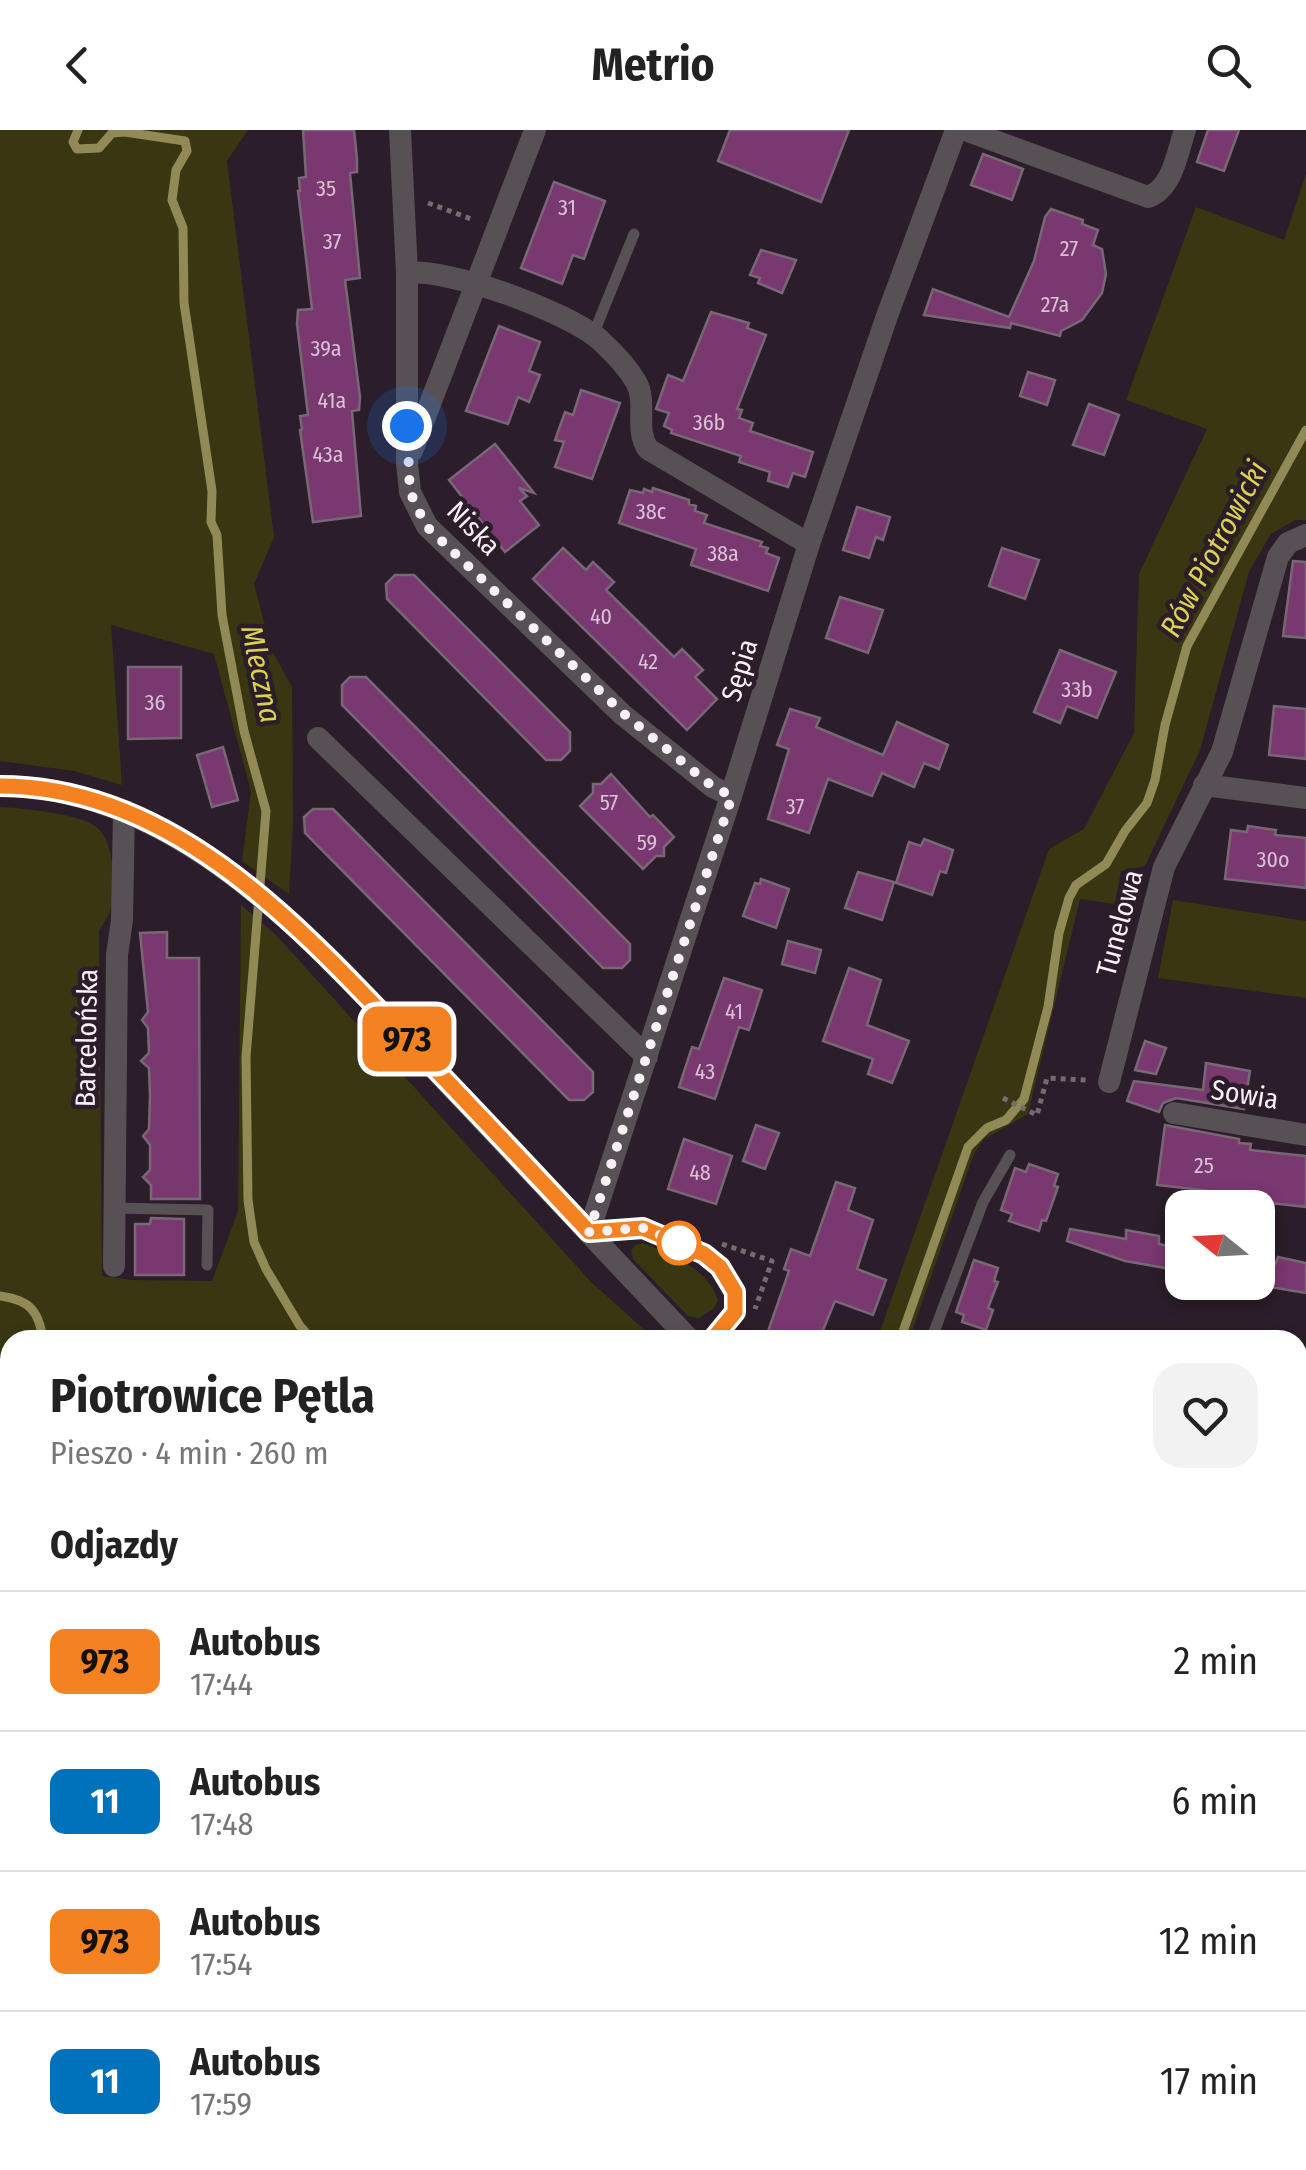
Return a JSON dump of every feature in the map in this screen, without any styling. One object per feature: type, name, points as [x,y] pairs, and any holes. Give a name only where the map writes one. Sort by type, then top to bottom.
[{"type":"street","name":"Niska","points":[[400,130],[407,274],[407,464],[410,492],[426,526],[624,714],[713,787],[732,796]]},
{"type":"street","points":[[407,464],[534,130]]},
{"type":"street","name":"Sępia","points":[[589,1232],[810,544],[956,130]]},
{"type":"street","points":[[965,130],[1148,197],[1162,189],[1168,179],[1185,130]]},
{"type":"street","points":[[407,274],[438,274],[475,284],[568,320],[600,339],[638,385],[642,401],[641,438],[648,449],[810,544]]},
{"type":"street","name":"Tunelowa","points":[[1109,1082],[1164,868],[1231,726],[1278,557],[1288,543],[1306,535]]},
{"type":"street","points":[[318,738],[647,1058]]},
{"type":"street","points":[[0,786],[61,794],[124,811],[176,836],[238,877],[286,916],[681,1330]]},
{"type":"street","points":[[1204,786],[1306,798]]},
{"type":"street","name":"Barcelońska","points":[[114,1266],[116,955],[122,920],[124,811]]},
{"type":"street","name":"Sowia","points":[[1174,1114],[1306,1135]]},
{"type":"lane","points":[[593,335],[634,234]]},
{"type":"lane","points":[[935,1330],[984,1202],[1010,1155]]},
{"type":"lane","points":[[114,1208],[208,1210],[206,1265]]},
{"type":"lane","points":[[589,1232],[643,1228],[704,1254],[720,1267],[735,1292],[735,1312],[720,1330]]},
{"type":"path","points":[[404,194],[478,222]]},
{"type":"path","points":[[1003,1098],[1037,1115],[1048,1078],[1109,1082]]},
{"type":"shaded area","points":[[0,130],[248,130],[227,161],[274,537],[254,584],[272,651],[292,687],[289,894],[242,861],[251,791],[214,654],[111,625],[122,785],[74,771],[0,761]]},
{"type":"shaded area","points":[[1306,174],[1306,520],[1295,520],[1271,534],[1249,572],[1200,750],[1145,866],[1121,871],[1115,904],[1080,899],[1028,1114],[983,1140],[974,1154],[912,1330],[881,1330],[1049,849],[1084,829],[1134,733],[1139,574],[1207,429],[1126,400],[1196,207],[1284,240]]},
{"type":"shaded area","points":[[0,807],[84,820],[100,830],[110,851],[112,901],[99,931],[102,1276],[212,1281],[238,1211],[241,905],[276,935],[592,1283],[645,1330],[0,1330]]},
{"type":"shaded area","points":[[1173,900],[1306,921],[1306,998],[1158,978]]},
{"type":"shaded area","points":[[643,1243],[677,1258],[707,1280],[718,1301],[713,1309],[699,1318],[688,1316],[633,1259],[631,1251]]},
{"type":"building","points":[[303,130],[354,130],[357,159],[357,172],[350,173],[360,278],[345,280],[360,397],[359,410],[352,411],[361,516],[313,522],[300,430],[300,416],[308,415],[297,324],[298,310],[312,309],[298,191],[299,178],[306,177]]},
{"type":"building","points":[[730,130],[849,130],[821,202],[718,161]]},
{"type":"building","points":[[1208,130],[1239,130],[1224,171],[1197,162]]},
{"type":"building","points":[[983,154],[1023,169],[1012,200],[971,185]]},
{"type":"building","points":[[554,182],[605,201],[584,259],[573,255],[562,284],[521,268]]},
{"type":"building","points":[[1051,209],[1083,220],[1082,224],[1098,230],[1093,245],[1102,249],[1106,274],[1102,293],[1082,320],[1061,331],[1060,336],[1011,323],[1010,328],[924,315],[933,289],[1009,317],[1034,261],[1045,217]]},
{"type":"building","points":[[761,250],[796,260],[782,293],[758,283],[760,278],[750,275]]},
{"type":"building","points":[[711,312],[749,323],[747,328],[766,335],[737,409],[742,410],[739,418],[753,423],[750,431],[813,452],[805,477],[793,473],[788,487],[768,481],[770,472],[739,462],[741,456],[671,433],[664,426],[669,413],[656,409],[668,375],[683,381]]},
{"type":"building","points":[[499,326],[540,342],[529,371],[540,375],[529,402],[518,397],[508,424],[466,411]]},
{"type":"building","points":[[1028,372],[1055,380],[1047,405],[1020,396]]},
{"type":"building","points":[[581,390],[620,403],[592,479],[555,467],[564,442],[555,440],[565,412],[573,415]]},
{"type":"building","points":[[1089,404],[1119,415],[1104,455],[1073,445]]},
{"type":"building","points":[[495,444],[534,493],[519,488],[527,496],[520,501],[539,525],[505,552],[449,480]]},
{"type":"building","points":[[653,488],[689,500],[689,504],[696,506],[695,511],[707,515],[704,523],[762,542],[760,546],[768,548],[766,553],[779,558],[768,591],[691,565],[696,549],[619,523],[630,490],[643,493],[644,489],[652,492]]},
{"type":"building","points":[[857,507],[890,517],[883,540],[876,537],[869,558],[843,550]]},
{"type":"building","points":[[563,548],[586,570],[593,562],[614,582],[606,590],[674,657],[682,649],[703,670],[695,677],[717,699],[687,730],[533,579]]},
{"type":"building","points":[[1002,548],[1039,560],[1025,599],[989,586]]},
{"type":"building","points":[[1293,561],[1306,562],[1306,638],[1283,636]]},
{"type":"building","points":[[395,575],[414,575],[570,732],[570,751],[561,760],[546,760],[387,599],[386,584]]},
{"type":"building","points":[[840,597],[883,610],[868,653],[826,638]]},
{"type":"building","points":[[1060,650],[1116,672],[1097,718],[1067,706],[1060,723],[1034,712]]},
{"type":"building","points":[[128,667],[181,667],[181,738],[128,739]]},
{"type":"building","points":[[350,677],[366,677],[630,944],[630,960],[622,968],[603,968],[342,705],[342,685]]},
{"type":"building","points":[[1274,706],[1306,709],[1306,759],[1269,755]]},
{"type":"building","points":[[790,709],[820,718],[816,727],[883,755],[897,722],[948,745],[939,769],[924,763],[914,787],[882,773],[872,796],[828,779],[809,833],[768,819],[789,749],[777,745]]},
{"type":"building","points":[[223,747],[238,800],[212,807],[197,755]]},
{"type":"building","points":[[611,774],[674,837],[664,847],[664,856],[656,856],[643,869],[580,806],[593,793],[593,784],[601,784]]},
{"type":"building","points":[[313,809],[333,809],[593,1072],[593,1092],[584,1100],[569,1100],[305,833],[304,817]]},
{"type":"building","points":[[1248,826],[1276,830],[1275,835],[1306,838],[1306,888],[1225,879],[1231,830],[1247,832]]},
{"type":"building","points":[[924,839],[953,850],[946,873],[940,871],[932,895],[896,883],[909,842],[921,846]]},
{"type":"building","points":[[858,872],[894,882],[882,920],[845,908]]},
{"type":"building","points":[[761,879],[789,889],[776,928],[743,916],[755,883],[760,884]]},
{"type":"building","points":[[167,932],[167,958],[199,958],[200,1199],[151,1199],[151,1185],[143,1177],[150,1170],[150,1145],[143,1136],[149,1129],[150,1095],[149,1068],[141,1061],[149,1053],[148,1028],[142,1020],[148,1012],[140,933]]},
{"type":"building","points":[[788,941],[821,950],[815,973],[782,964]]},
{"type":"building","points":[[849,968],[881,980],[867,1025],[909,1041],[892,1083],[868,1074],[873,1059],[823,1041]]},
{"type":"building","points":[[724,978],[762,990],[749,1030],[739,1027],[715,1099],[679,1087],[692,1047],[699,1049]]},
{"type":"building","points":[[1145,1041],[1166,1048],[1156,1074],[1135,1070]]},
{"type":"building","points":[[1206,1063],[1250,1071],[1244,1109],[1176,1098],[1163,1103],[1159,1112],[1127,1101],[1134,1081],[1203,1090]]},
{"type":"building","points":[[756,1125],[779,1133],[765,1169],[743,1161]]},
{"type":"building","points":[[1165,1125],[1239,1139],[1239,1143],[1251,1144],[1250,1150],[1306,1156],[1306,1207],[1275,1204],[1275,1190],[1201,1190],[1157,1185]]},
{"type":"building","points":[[684,1139],[732,1156],[716,1204],[668,1189]]},
{"type":"building","points":[[1029,1164],[1058,1174],[1054,1186],[1058,1187],[1039,1231],[1009,1221],[1012,1214],[1001,1210],[1015,1168],[1026,1172]]},
{"type":"building","points":[[836,1182],[855,1188],[848,1210],[873,1220],[857,1269],[886,1280],[873,1315],[835,1301],[823,1330],[768,1330],[789,1271],[784,1269],[791,1249],[810,1256]]},
{"type":"building","points":[[151,1218],[184,1219],[184,1275],[135,1275],[135,1224],[150,1224]]},
{"type":"building","points":[[1070,1229],[1126,1239],[1126,1230],[1159,1236],[1159,1244],[1165,1245],[1165,1268],[1125,1261],[1067,1241]]},
{"type":"building","points":[[1278,1257],[1306,1263],[1306,1293],[1275,1288]]},
{"type":"building","points":[[974,1260],[998,1268],[994,1281],[998,1282],[988,1308],[993,1310],[986,1330],[962,1322],[964,1315],[956,1312]]},
{"type":"waterway","name":"Mleczna","points":[[78,130],[73,142],[77,149],[99,148],[112,133],[125,132],[185,141],[187,151],[176,170],[172,200],[183,228],[184,303],[212,491],[211,522],[217,535],[222,615],[244,731],[266,811],[246,1057],[248,1200],[254,1242],[304,1330]]},
{"type":"waterway","name":"Rów Piotrowicki","points":[[904,1330],[968,1147],[987,1128],[1006,1120],[1024,1099],[1048,1007],[1059,933],[1069,898],[1076,885],[1106,864],[1147,803],[1187,646],[1306,430]]},
{"type":"waterway","points":[[0,1296],[26,1304],[36,1314],[41,1330]]},
{"type":"bus line","name":"973","points":[[0,786],[61,794],[124,811],[176,836],[238,877],[286,916],[342,971],[589,1232],[643,1228],[704,1254],[720,1267],[735,1292],[735,1312],[723,1330]]},
{"type":"route","points":[[407,426],[410,492],[426,526],[624,714],[713,787],[732,796],[589,1232],[643,1228],[679,1243]]}]
